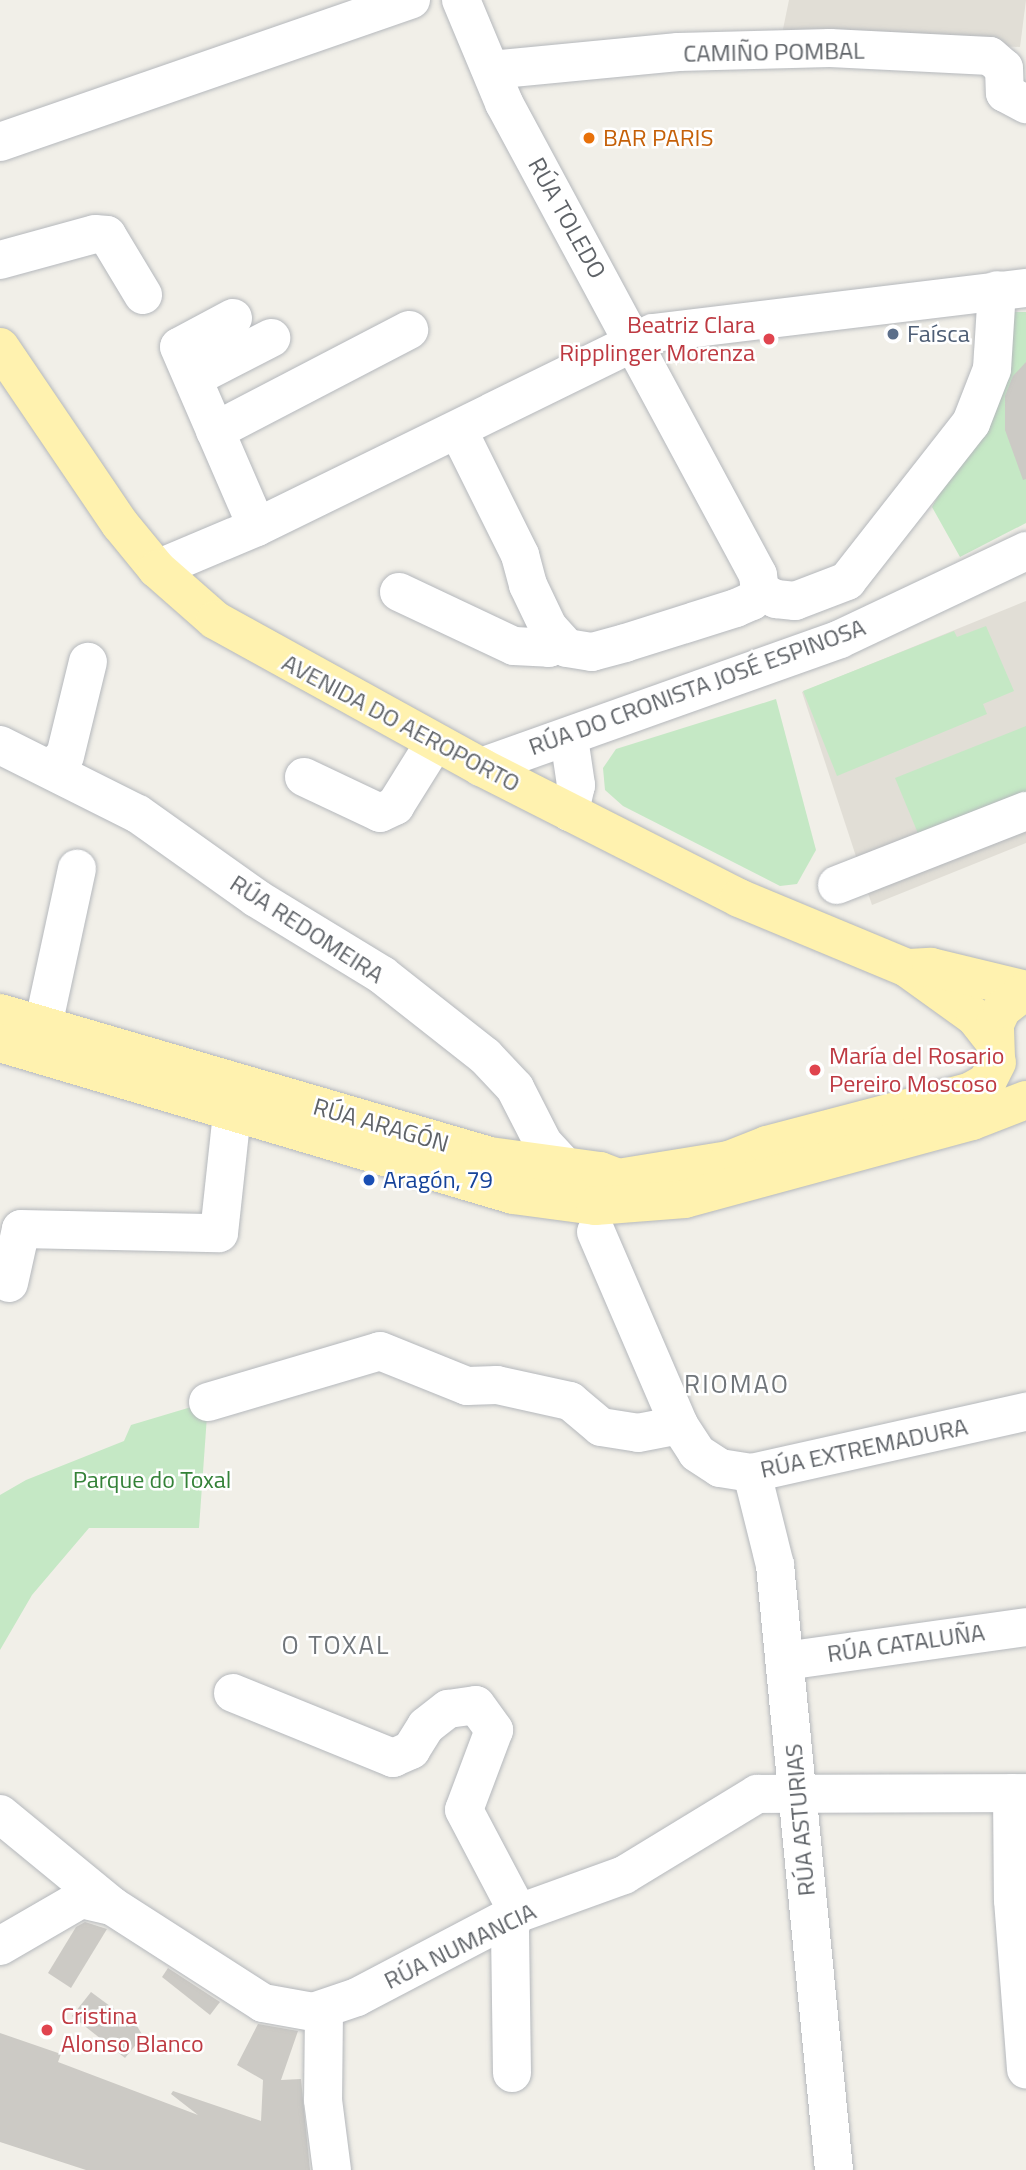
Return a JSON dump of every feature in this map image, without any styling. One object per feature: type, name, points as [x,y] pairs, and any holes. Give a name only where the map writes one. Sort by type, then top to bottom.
[{"type":"main road","name":"AVENIDA DO AEROPORTO","points":[[0,347],[87,481],[157,569],[188,599],[253,644],[481,767],[738,898],[919,968],[1026,990]]},
{"type":"main road","points":[[919,968],[963,960],[1026,964]]},
{"type":"main road","name":"AVENIDA DO AEROPORTO","points":[[919,968],[975,1017],[995,1051]]},
{"type":"main road","name":"RÚA ARAGÓN","points":[[603,1205],[729,1160],[969,1092],[987,1082],[1002,1009],[1026,990]]},
{"type":"main road","name":"RÚA ARAGÓN","points":[[0,1013],[490,1156],[600,1171],[603,1205]]},
{"type":"main road","name":"RÚA ARAGÓN","points":[[0,1043],[513,1195],[603,1205],[685,1199],[972,1121],[1026,1100]]},
{"type":"main road","points":[[995,1051],[1003,1073],[1026,1090]]},
{"type":"street","points":[[0,142],[411,0]]},
{"type":"street","name":"RÚA TOLEDO","points":[[461,0],[491,71],[758,575],[760,591]]},
{"type":"street","name":"CAMIÑO POMBAL","points":[[491,71],[678,52],[830,48],[990,55],[1004,68],[1005,93],[1026,104]]},
{"type":"street","points":[[0,260],[95,234],[107,235],[144,295]]},
{"type":"street","points":[[157,569],[257,527],[635,341],[682,327],[1012,289],[992,369],[971,423],[847,581],[795,601],[760,591],[752,601],[736,608],[592,652],[558,642],[548,648],[514,646],[399,592]]},
{"type":"street","points":[[233,318],[179,347],[257,527]]},
{"type":"street","points":[[215,430],[409,330]]},
{"type":"street","points":[[193,378],[271,338]]},
{"type":"street","points":[[458,430],[558,642]]},
{"type":"street","name":"RÚA DO CRONISTA JOSÉ ESPINOSA","points":[[481,767],[840,639],[1026,551]]},
{"type":"street","points":[[51,768],[65,756],[88,663]]},
{"type":"street","points":[[535,794],[555,741]]},
{"type":"street","points":[[555,741],[576,785],[570,812]]},
{"type":"street","points":[[304,776],[380,813],[395,806],[435,742]]},
{"type":"street","name":"RÚA REDOMEIRA","points":[[0,745],[51,768],[138,814],[256,898],[382,975],[492,1064],[515,1088],[543,1143],[566,1168]]},
{"type":"street","points":[[837,885],[1026,811]]},
{"type":"street","points":[[43,1026],[77,869]]},
{"type":"street","points":[[9,1283],[21,1229],[219,1233],[232,1113]]},
{"type":"street","name":"RÚA EXTREMADURA","points":[[603,1205],[680,1426],[706,1462],[752,1473],[1026,1412]]},
{"type":"street","points":[[208,1402],[380,1351],[467,1386],[496,1385],[570,1401],[601,1427],[638,1433],[680,1426]]},
{"type":"street","name":"RÚA ASTURIAS","points":[[752,1473],[775,1565],[834,2170]]},
{"type":"street","name":"RÚA CATALUÑA","points":[[785,1661],[1026,1627]]},
{"type":"street","points":[[233,1693],[393,1758],[411,1750],[426,1726],[448,1709],[476,1705],[494,1730],[464,1810],[514,1905],[511,1916],[512,2073]]},
{"type":"street","points":[[1019,1793],[1013,1900],[1026,2070]]},
{"type":"street","name":"RÚA NUMANCIA","points":[[0,1945],[71,1901],[112,1906],[263,2003],[289,2010],[324,2010],[511,1916],[624,1875],[757,1794],[1019,1793]]},
{"type":"street","points":[[0,1814],[112,1906]]},
{"type":"street","points":[[324,2010],[323,2100],[332,2170]]},
{"type":"shaded area","points":[[789,0],[1026,0],[1020,47],[782,34]]},
{"type":"shaded area","points":[[1026,601],[1026,843],[872,905],[802,692]]},
{"type":"green space","points":[[1011,312],[1026,312],[1026,523],[960,557],[932,507],[994,395]]},
{"type":"green space","points":[[986,626],[1014,691],[983,704],[987,714],[837,776],[803,691],[954,631],[957,637]]},
{"type":"green space","points":[[776,699],[816,850],[797,884],[780,886],[623,806],[605,790],[603,768],[616,749]]},
{"type":"green space","points":[[1026,726],[1026,801],[922,843],[895,778]]},
{"type":"green space","name":"Parque do Toxal","points":[[208,1402],[199,1528],[89,1528],[32,1595],[0,1650],[0,1495],[26,1480],[124,1441],[131,1425]]},
{"type":"building","points":[[1026,362],[1026,479],[1023,480],[1005,430],[1005,396],[1013,376]]},
{"type":"building","points":[[85,1922],[107,1929],[71,1988],[48,1973],[76,1927]]},
{"type":"building","points":[[168,1968],[220,2002],[210,2015],[162,1977]]},
{"type":"building","points":[[91,1992],[137,2026],[143,2036],[125,2058],[72,2016]]},
{"type":"building","points":[[258,2024],[298,2031],[281,2080],[301,2079],[310,2170],[86,2170],[0,2142],[0,2033],[61,2054],[58,2062],[198,2115],[171,2094],[173,2091],[261,2121],[263,2080],[237,2065]]},
{"type":"place","name":"BAR PARIS","points":[[589,138]]},
{"type":"place","name":"Faísca","points":[[893,334]]},
{"type":"place","name":"Beatriz Clara Ripplinger Morenza","points":[[769,339]]},
{"type":"place","name":"María del Rosario Pereiro Moscoso","points":[[815,1070]]},
{"type":"place","name":"Aragón, 79","points":[[369,1180]]},
{"type":"place","name":"Cristina Alonso Blanco","points":[[47,2030]]},
{"type":"district","name":"RIOMAO","points":[[737,1384]]},
{"type":"district","name":"O TOXAL","points":[[336,1645]]}]
